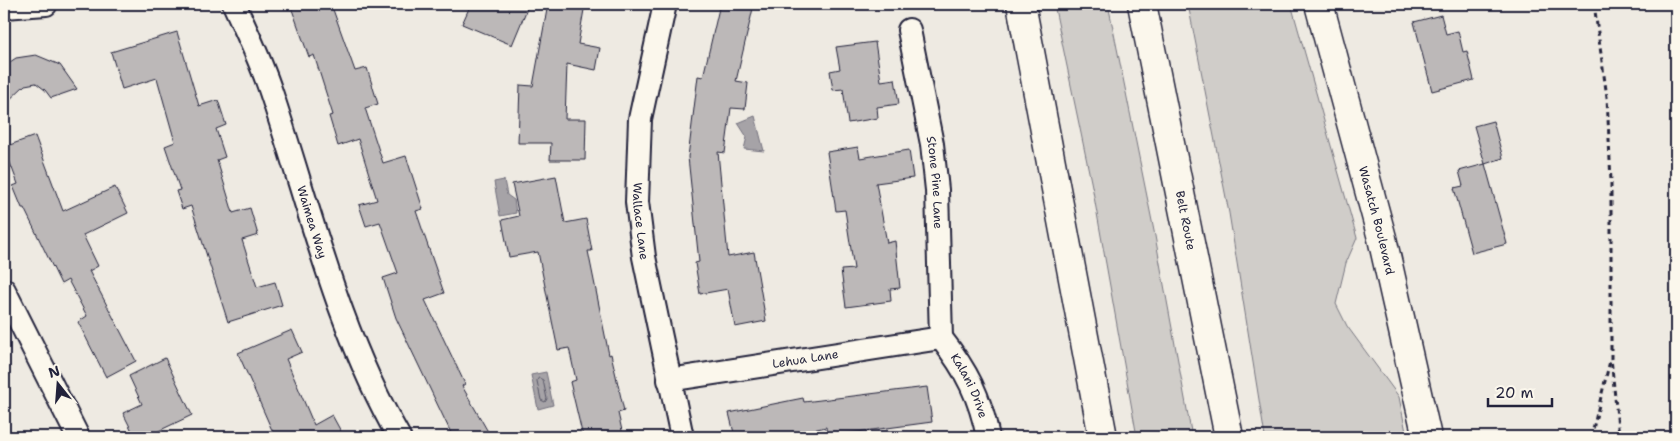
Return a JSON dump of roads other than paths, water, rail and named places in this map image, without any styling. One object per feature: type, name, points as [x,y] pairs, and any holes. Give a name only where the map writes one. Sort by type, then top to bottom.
[{"type":"main road","points":[[1022,4],[1103,437]]},
{"type":"main road","name":"Belt Route","points":[[1142,4],[1229,437]]},
{"type":"main road","name":"Wasatch Boulevard","points":[[1319,4],[1382,238],[1428,437]]},
{"type":"street","points":[[4,7],[46,4]]},
{"type":"street","name":"Waimea Way","points":[[234,4],[271,91],[339,306],[354,345],[400,437]]},
{"type":"street","name":"Wallace Lane","points":[[665,4],[644,93],[636,174],[643,248],[682,437]]},
{"type":"street","name":"Stone Pine Lane","points":[[909,30],[931,135],[937,190],[941,338]]},
{"type":"street","points":[[4,290],[78,437]]},
{"type":"street","name":"Lehua Lane","points":[[669,380],[941,338]]},
{"type":"street","name":"Kalani Drive","points":[[941,338],[971,381],[983,413],[988,437]]},
{"type":"water","points":[[755,116],[764,151],[744,149],[747,137],[738,123]]},
{"type":"water","points":[[504,180],[507,195],[514,200],[516,213],[500,216],[494,182]]},
{"type":"water","points":[[546,372],[553,405],[538,409],[531,375]]}]
